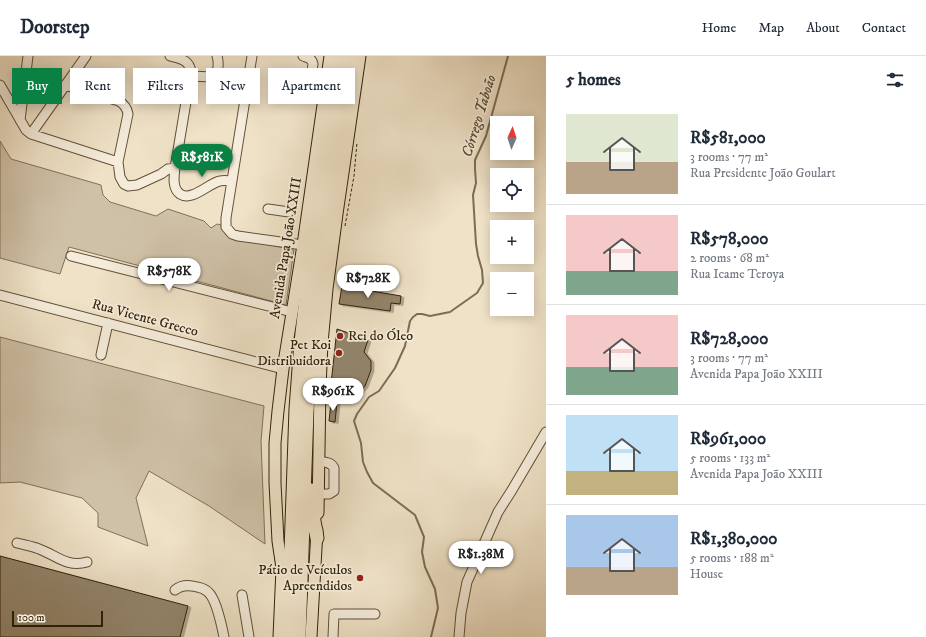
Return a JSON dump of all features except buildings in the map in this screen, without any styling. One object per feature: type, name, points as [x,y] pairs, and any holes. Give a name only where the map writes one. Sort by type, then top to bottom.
[{"type":"highway","name":"Avenida Papa João XXIII","points":[[299,637],[302,410],[301,342],[308,279],[340,56]]},
{"type":"highway","name":"Avenida Papa João XXIII","points":[[288,637],[302,410],[350,56]]},
{"type":"highway","points":[[302,410],[310,439],[311,492],[317,538]]},
{"type":"highway","points":[[282,568],[288,443],[290,428],[302,410]]},
{"type":"main road","name":"Avenida Papa João XXIII","points":[[279,637],[282,568],[278,541],[275,483],[275,443],[283,369],[303,245],[330,56]]},
{"type":"main road","points":[[311,637],[317,538],[322,343],[327,289],[360,56]]},
{"type":"street","points":[[20,120],[28,56]]},
{"type":"street","points":[[31,134],[86,56]]},
{"type":"street","points":[[170,56],[183,60],[190,66],[190,68]]},
{"type":"street","points":[[198,76],[212,77],[215,75],[217,70],[217,56]]},
{"type":"street","points":[[252,56],[226,218],[226,227],[230,232],[238,236],[303,245]]},
{"type":"street","points":[[303,56],[312,60],[312,68]]},
{"type":"street","points":[[0,85],[26,130],[31,134],[118,162]]},
{"type":"street","points":[[66,85],[119,100],[125,105],[128,114],[118,162],[124,184],[128,186],[137,185],[161,174],[168,169],[175,172]]},
{"type":"street","points":[[186,104],[175,172],[176,189],[185,196],[194,194],[220,181],[232,181]]},
{"type":"street","points":[[268,209],[290,212]]},
{"type":"street","points":[[71,256],[292,312]]},
{"type":"street","name":"Rua Vicente Grecco","points":[[0,295],[283,369]]},
{"type":"street","points":[[101,355],[108,323]]},
{"type":"street","points":[[459,637],[461,613],[467,582],[498,512],[546,432]]},
{"type":"street","points":[[318,494],[329,494],[334,491],[334,468],[326,462],[319,461]]},
{"type":"street","points":[[17,543],[39,549],[70,563],[80,564],[87,562]]},
{"type":"street","points":[[175,590],[179,586],[190,586],[203,588],[209,592],[213,598],[224,637]]},
{"type":"street","points":[[242,595],[249,637]]},
{"type":"street","points":[[333,637],[334,614],[375,614]]},
{"type":"path","points":[[344,227],[354,176],[357,138]]},
{"type":"shaded area","points":[[0,141],[11,159],[101,185],[103,195],[110,202],[156,216],[168,209],[204,221],[211,228],[217,224],[221,225],[227,236],[294,250],[286,305],[69,247],[60,274],[0,258]]},
{"type":"shaded area","points":[[0,337],[264,406],[261,441],[265,544],[209,506],[149,471],[136,498],[148,546],[98,527],[98,513],[82,498],[20,482],[0,483]]},
{"type":"waterway","name":"Córrego Taboão","points":[[431,637],[438,608],[435,589],[425,567],[422,552],[424,537],[415,515],[373,483],[363,462],[361,443],[354,421],[369,397],[379,391],[395,368],[405,346],[410,321],[413,317],[417,314],[430,316],[450,312],[477,293],[483,283],[482,270],[476,244],[473,195],[476,183],[475,160],[486,136],[508,56]]},
{"type":"place","name":"Rei do Óleo","points":[[340,336]]},
{"type":"place","name":"Pet Koi Distribuidora","points":[[339,353]]},
{"type":"place","name":"Pátio de Veículos Apreendidos","points":[[360,578]]}]
